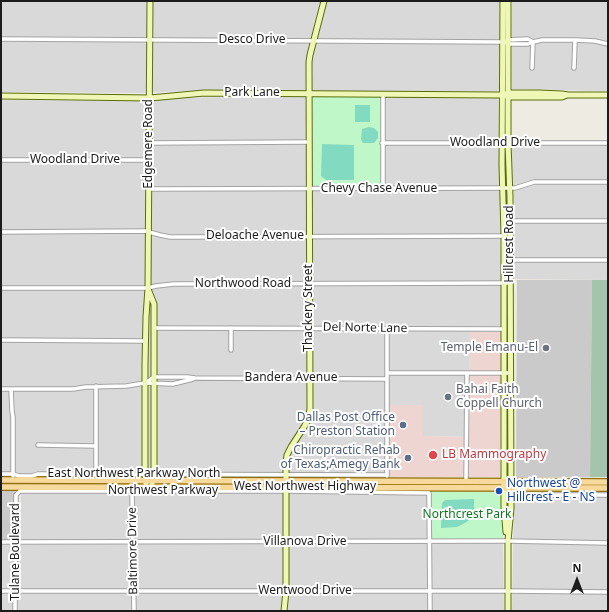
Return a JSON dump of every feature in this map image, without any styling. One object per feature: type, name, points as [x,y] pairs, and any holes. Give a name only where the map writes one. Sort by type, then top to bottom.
[{"type":"main road","name":"West Northwest Highway","points":[[1,482],[6,483],[12,478],[285,483],[387,487],[608,482]]},
{"type":"main road","name":"West Northwest Highway","points":[[285,483],[387,478],[608,488]]},
{"type":"main road","points":[[387,478],[387,487]]},
{"type":"main road","name":"West Northwest Highway","points":[[1,487],[149,481]]},
{"type":"street","name":"Edgemere Road","points":[[149,481],[146,383],[146,304],[148,288],[150,1]]},
{"type":"street","name":"Thackery Street","points":[[284,611],[286,590],[286,462],[289,450],[304,427],[309,414],[309,62],[324,1]]},
{"type":"street","name":"Hillcrest Road","points":[[503,1],[507,42]]},
{"type":"street","name":"Hillcrest Road","points":[[508,1],[505,143],[507,221],[507,373],[504,403],[508,437]]},
{"type":"street","name":"Desco Drive","points":[[1,39],[314,40],[507,42],[528,44],[542,40],[574,40],[595,41],[608,44]]},
{"type":"street","points":[[574,40],[574,68]]},
{"type":"street","points":[[532,68],[533,42]]},
{"type":"street","name":"Park Lane","points":[[1,96],[150,98],[196,94],[309,93],[506,95],[539,93],[608,95]]},
{"type":"street","points":[[383,94],[383,189]]},
{"type":"street","points":[[149,143],[309,142]]},
{"type":"street","name":"Woodland Drive","points":[[382,143],[608,143]]},
{"type":"street","name":"Woodland Drive","points":[[1,160],[149,160]]},
{"type":"street","name":"Chevy Chase Avenue","points":[[149,189],[506,188],[517,187],[534,182],[608,182]]},
{"type":"street","points":[[507,221],[608,221]]},
{"type":"street","name":"Deloache Avenue","points":[[1,232],[145,231],[170,236],[507,236]]},
{"type":"street","points":[[507,260],[608,260]]},
{"type":"street","name":"Northwood Road","points":[[1,288],[148,288],[174,284],[507,283]]},
{"type":"street","name":"Edgemere Road","points":[[148,288],[154,304],[154,384],[149,481]]},
{"type":"street","points":[[146,304],[154,304]]},
{"type":"street","name":"Del Norte Lane","points":[[154,328],[507,330]]},
{"type":"street","points":[[231,328],[231,350]]},
{"type":"street","points":[[387,329],[387,478]]},
{"type":"street","points":[[1,340],[146,340]]},
{"type":"street","points":[[387,373],[507,373]]},
{"type":"street","points":[[466,481],[467,373]]},
{"type":"street","name":"Hillcrest Road","points":[[507,373],[511,402],[508,437],[507,484],[504,508],[508,541],[508,611]]},
{"type":"street","name":"Bandera Avenue","points":[[146,383],[154,377],[387,379]]},
{"type":"street","name":"Bandera Avenue","points":[[1,389],[73,389],[96,386],[126,386],[146,383],[174,384],[195,378]]},
{"type":"street","points":[[96,386],[96,474]]},
{"type":"street","points":[[11,389],[13,417],[12,478]]},
{"type":"street","points":[[504,403],[511,402]]},
{"type":"street","points":[[38,445],[96,446]]},
{"type":"street","name":"East Northwest Parkway North","points":[[1,474],[12,478],[38,474],[96,474],[149,481]]},
{"type":"street","name":"Northwest Parkway","points":[[18,493],[20,491],[132,492],[285,483],[429,493],[430,541]]},
{"type":"street","name":"Baltimore Drive","points":[[132,492],[134,611]]},
{"type":"street","name":"Tulane Boulevard","points":[[16,611],[16,495],[18,493]]},
{"type":"street","points":[[520,495],[608,495]]},
{"type":"street","points":[[430,541],[430,611]]},
{"type":"street","name":"Villanova Drive","points":[[1,542],[508,541],[608,543]]},
{"type":"street","name":"Wentwood Drive","points":[[1,591],[286,590],[608,592]]},
{"type":"shaded area","points":[[1,1],[501,1],[500,88],[497,91],[192,91],[141,93],[1,92]]},
{"type":"shaded area","points":[[512,1],[608,1],[608,91],[512,89]]},
{"type":"shaded area","points":[[498,97],[502,332],[470,332],[469,437],[423,436],[389,405],[389,477],[1,476],[1,100],[153,101],[183,98]]},
{"type":"shaded area","points":[[514,140],[608,140],[608,280],[513,279],[514,205],[511,142]]},
{"type":"shaded area","points":[[517,280],[592,280],[590,477],[516,477]]},
{"type":"shaded area","points":[[470,332],[502,332],[500,477],[389,477],[389,405],[423,405],[423,436],[469,437]]},
{"type":"shaded area","points":[[1,489],[15,489],[14,538],[12,540],[1,540]]},
{"type":"shaded area","points":[[502,492],[504,611],[1,611],[1,545],[20,545],[21,493]]},
{"type":"shaded area","points":[[514,495],[608,495],[608,611],[512,611]]},
{"type":"green space","points":[[312,96],[380,96],[380,186],[313,186]]},
{"type":"green space","points":[[355,105],[370,105],[370,122],[355,122]]},
{"type":"green space","points":[[369,127],[374,128],[378,132],[378,138],[374,143],[363,143],[361,139],[362,129]]},
{"type":"green space","points":[[322,144],[354,145],[354,180],[326,180],[321,176]]},
{"type":"green space","points":[[592,280],[608,280],[608,477],[590,477]]},
{"type":"green space","name":"Northcrest Park","points":[[430,491],[502,492],[503,539],[431,540]]},
{"type":"green space","points":[[474,499],[474,512],[472,518],[457,527],[441,528],[442,503],[445,500]]},
{"type":"place","name":"Temple Emanu-El","points":[[546,348]]},
{"type":"place","name":"Bahai Faith Coppell Church","points":[[448,397]]},
{"type":"place","name":"Dallas Post Office – Preston Station","points":[[403,425]]},
{"type":"place","name":"LB Mammography","points":[[433,455]]},
{"type":"place","name":"Chiropractic Rehab of Texas;Amegy Bank","points":[[408,458]]},
{"type":"place","name":"Northwest @ Hillcrest - E - NS","points":[[499,491]]}]
